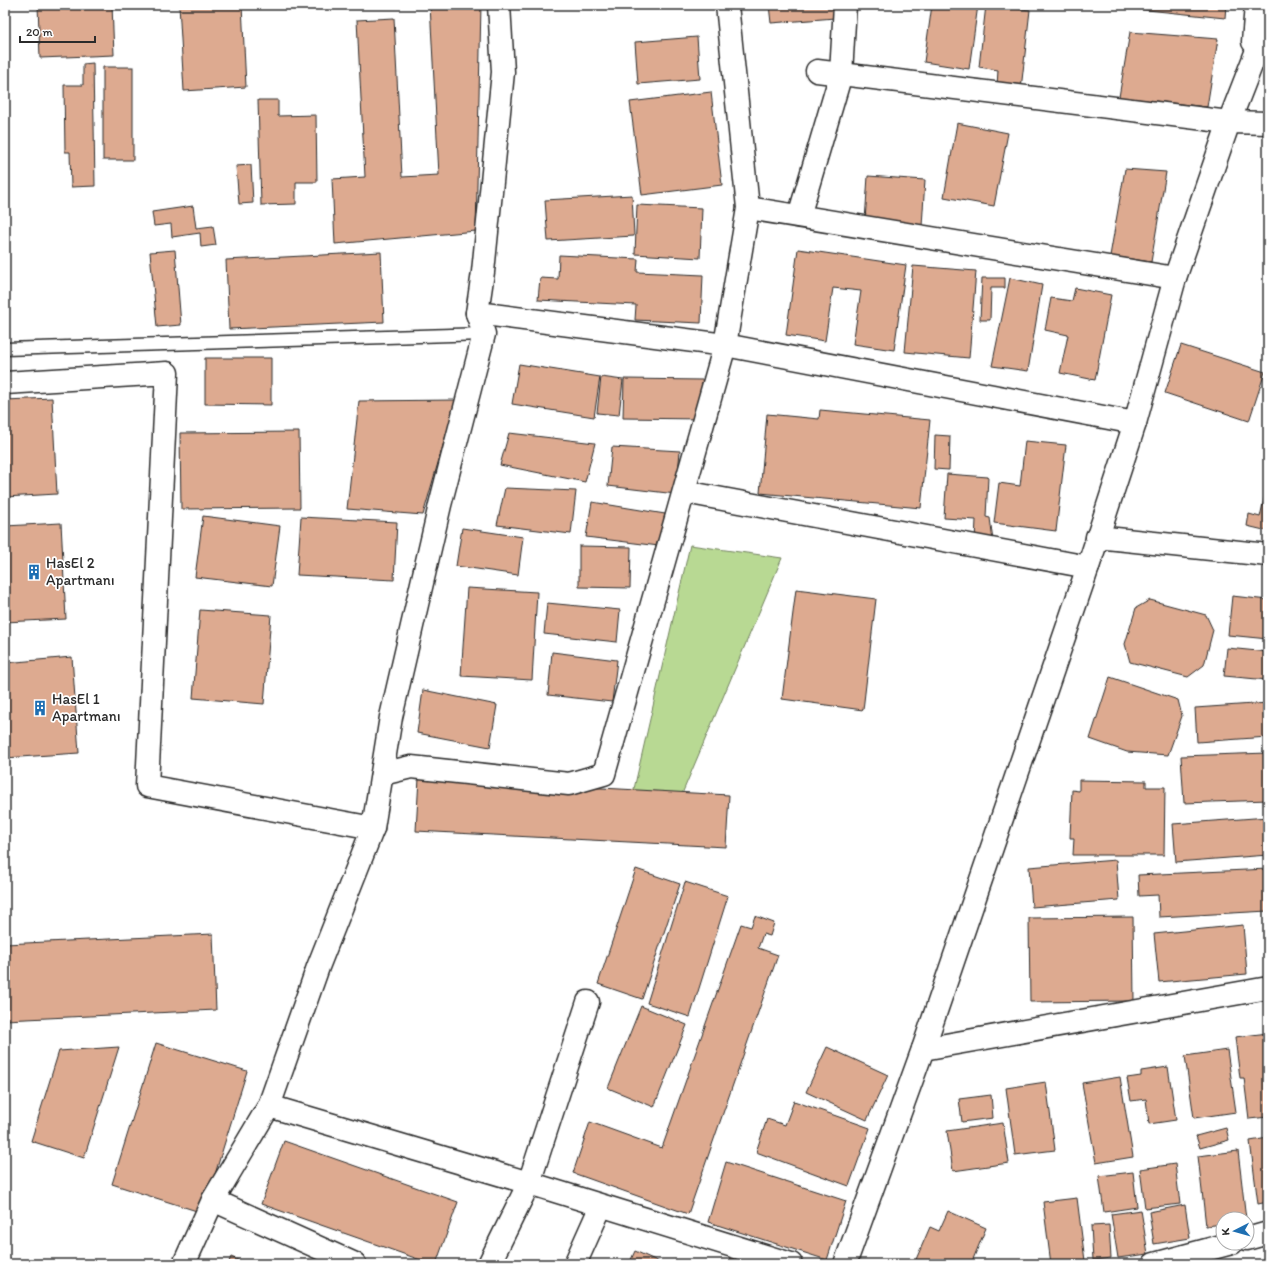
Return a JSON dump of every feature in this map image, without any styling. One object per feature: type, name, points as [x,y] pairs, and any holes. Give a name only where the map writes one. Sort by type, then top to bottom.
[{"type":"street","points":[[184,1264],[213,1200],[269,1106],[318,967],[373,828],[394,702],[440,505],[484,334],[477,313],[483,272],[503,72],[499,5]]},
{"type":"street","points":[[382,774],[411,767],[569,784],[604,774],[726,345],[748,208],[727,5]]},
{"type":"street","points":[[799,216],[842,74],[845,5]]},
{"type":"street","points":[[1252,63],[1256,5]]},
{"type":"street","points":[[845,1264],[923,1049],[1088,567],[1135,423],[1175,278],[1229,122],[1268,22]]},
{"type":"street","points":[[817,71],[1229,122],[1268,123]]},
{"type":"street","points":[[748,208],[1175,278]]},
{"type":"street","points":[[477,313],[726,345],[1135,423]]},
{"type":"street","points":[[5,382],[167,373],[147,786],[373,828]]},
{"type":"street","points":[[685,492],[1088,567]]},
{"type":"street","points":[[1097,537],[1268,555]]},
{"type":"street","points":[[923,1049],[1268,988]]},
{"type":"street","points":[[489,1264],[529,1183],[588,1002]]},
{"type":"street","points":[[269,1106],[529,1183],[791,1264]]},
{"type":"street","points":[[213,1200],[355,1264]]},
{"type":"street","points":[[575,1264],[601,1206]]},
{"type":"street","points":[[1255,1237],[1268,1233]]},
{"type":"street","points":[[1154,1264],[1215,1248]]},
{"type":"lane","points":[[5,349],[484,334]]},
{"type":"green space","points":[[690,545],[782,558],[679,801],[631,802]]},
{"type":"building","points":[[38,5],[112,5],[114,55],[40,58]]},
{"type":"building","points":[[179,5],[242,5],[246,87],[184,91]]},
{"type":"building","points":[[430,5],[481,5],[476,231],[335,244],[332,179],[365,177],[357,20],[394,18],[402,177],[439,175]]},
{"type":"building","points":[[769,5],[834,5],[835,18],[771,23]]},
{"type":"building","points":[[932,5],[978,5],[969,69],[924,62]]},
{"type":"building","points":[[986,5],[1030,10],[1021,89],[997,86],[998,70],[979,67]]},
{"type":"building","points":[[1118,5],[1226,5],[1225,18],[1118,7]]},
{"type":"building","points":[[1130,32],[1218,39],[1207,107],[1119,97]]},
{"type":"building","points":[[697,37],[700,79],[638,84],[635,42]]},
{"type":"building","points":[[93,63],[95,186],[71,187],[70,152],[65,152],[64,85],[83,85],[83,64]]},
{"type":"building","points":[[103,67],[133,67],[133,160],[103,160]]},
{"type":"building","points":[[711,92],[722,185],[642,195],[630,102]]},
{"type":"building","points":[[258,100],[278,100],[278,116],[316,115],[317,182],[296,182],[296,204],[261,205]]},
{"type":"building","points":[[957,123],[1008,133],[994,206],[944,197]]},
{"type":"building","points":[[251,165],[253,203],[239,204],[236,166]]},
{"type":"building","points":[[1125,169],[1166,172],[1151,262],[1110,256]]},
{"type":"building","points":[[868,176],[925,180],[922,226],[865,221]]},
{"type":"building","points":[[632,195],[634,236],[548,241],[545,200]]},
{"type":"building","points":[[637,205],[702,208],[700,258],[635,254]]},
{"type":"building","points":[[193,206],[196,228],[213,226],[216,245],[201,247],[200,233],[172,237],[171,224],[154,226],[152,212]]},
{"type":"building","points":[[798,249],[906,265],[894,350],[853,344],[861,291],[833,288],[825,341],[786,335]]},
{"type":"building","points":[[175,250],[181,325],[157,327],[150,252]]},
{"type":"building","points":[[381,252],[384,322],[229,329],[226,260]]},
{"type":"building","points":[[559,255],[638,259],[637,272],[703,275],[701,323],[635,320],[636,305],[538,300],[540,278],[558,279]]},
{"type":"building","points":[[913,266],[976,271],[969,358],[905,352]]},
{"type":"building","points":[[982,278],[1005,278],[1005,288],[991,288],[990,320],[980,320]]},
{"type":"building","points":[[1010,278],[1042,285],[1028,371],[992,366]]},
{"type":"building","points":[[1075,288],[1111,295],[1095,380],[1060,373],[1068,335],[1045,330],[1051,298],[1072,301]]},
{"type":"building","points":[[1181,345],[1265,372],[1249,421],[1165,393]]},
{"type":"building","points":[[205,358],[271,358],[271,405],[205,404]]},
{"type":"building","points":[[519,364],[600,377],[594,417],[512,404]]},
{"type":"building","points":[[601,377],[623,380],[619,415],[597,413]]},
{"type":"building","points":[[624,379],[703,380],[702,419],[623,418]]},
{"type":"building","points":[[52,398],[57,494],[5,497],[5,400]]},
{"type":"building","points":[[456,400],[423,515],[347,509],[359,401]]},
{"type":"building","points":[[820,410],[930,420],[921,508],[760,493],[767,414],[819,419]]},
{"type":"building","points":[[299,432],[300,508],[181,509],[180,433]]},
{"type":"building","points":[[509,433],[595,443],[585,482],[500,465]]},
{"type":"building","points":[[935,435],[950,436],[949,470],[934,469]]},
{"type":"building","points":[[1025,441],[1066,445],[1056,531],[994,523],[999,483],[1020,486]]},
{"type":"building","points":[[612,447],[680,451],[676,494],[608,486]]},
{"type":"building","points":[[947,474],[988,477],[986,517],[990,518],[993,541],[975,540],[976,520],[944,518]]},
{"type":"building","points":[[1268,482],[1268,531],[1247,526],[1249,514],[1260,517]]},
{"type":"building","points":[[505,488],[576,491],[571,534],[497,525]]},
{"type":"building","points":[[592,502],[665,514],[659,546],[586,537]]},
{"type":"building","points":[[203,516],[280,526],[272,586],[195,577]]},
{"type":"building","points":[[301,517],[397,522],[394,580],[297,575]]},
{"type":"building","name":"HasEl 2 Apartmanı","points":[[61,523],[66,619],[5,622],[5,526]]},
{"type":"building","points":[[462,528],[523,537],[518,575],[456,566]]},
{"type":"building","points":[[579,546],[631,547],[630,588],[579,587]]},
{"type":"building","points":[[467,588],[537,592],[532,680],[461,676]]},
{"type":"building","points":[[796,589],[876,599],[863,710],[782,699]]},
{"type":"building","points":[[1232,596],[1268,600],[1268,639],[1228,635]]},
{"type":"building","points":[[1150,600],[1206,615],[1213,630],[1204,665],[1188,677],[1130,662],[1125,644],[1136,608]]},
{"type":"building","points":[[547,603],[620,610],[617,642],[544,634]]},
{"type":"building","points":[[200,610],[271,615],[264,704],[193,698]]},
{"type":"building","points":[[1227,648],[1268,652],[1268,680],[1224,676]]},
{"type":"building","points":[[552,652],[617,660],[612,702],[548,695]]},
{"type":"building","name":"HasEl 1 Apartmanı","points":[[72,657],[79,753],[5,758],[5,663]]},
{"type":"building","points":[[1110,677],[1178,700],[1182,716],[1168,755],[1127,752],[1090,739]]},
{"type":"building","points":[[423,690],[497,705],[490,747],[417,733]]},
{"type":"building","points":[[1268,703],[1268,737],[1197,742],[1195,708]]},
{"type":"building","points":[[1268,753],[1268,800],[1184,803],[1181,756]]},
{"type":"building","points":[[419,778],[729,795],[726,847],[416,831]]},
{"type":"building","points":[[1079,780],[1146,781],[1146,787],[1165,787],[1164,855],[1073,855],[1074,838],[1070,838],[1072,790],[1079,791]]},
{"type":"building","points":[[1268,817],[1268,855],[1176,862],[1173,824]]},
{"type":"building","points":[[1116,860],[1119,900],[1032,907],[1029,867]]},
{"type":"building","points":[[636,869],[680,884],[642,999],[598,984]]},
{"type":"building","points":[[1268,869],[1268,911],[1159,917],[1158,895],[1139,896],[1138,875]]},
{"type":"building","points":[[685,882],[728,896],[690,1017],[647,1003]]},
{"type":"building","points":[[755,916],[774,923],[770,936],[763,934],[758,948],[778,955],[688,1214],[573,1173],[590,1122],[662,1148],[741,924],[751,927]]},
{"type":"building","points":[[1133,917],[1134,1001],[1030,1002],[1029,918]]},
{"type":"building","points":[[1243,925],[1247,974],[1159,982],[1154,934]]},
{"type":"building","points":[[213,934],[216,1010],[5,1020],[5,944]]},
{"type":"building","points":[[641,1006],[687,1025],[654,1107],[608,1088]]},
{"type":"building","points":[[1268,1033],[1268,1117],[1249,1119],[1244,1078],[1240,1078],[1235,1037]]},
{"type":"building","points":[[156,1043],[247,1071],[203,1213],[112,1184]]},
{"type":"building","points":[[119,1047],[84,1158],[31,1141],[59,1051]]},
{"type":"building","points":[[827,1047],[888,1075],[867,1120],[806,1092]]},
{"type":"building","points":[[1227,1050],[1236,1112],[1194,1118],[1185,1056]]},
{"type":"building","points":[[1168,1067],[1176,1120],[1149,1124],[1146,1099],[1131,1101],[1127,1078],[1141,1076],[1141,1071]]},
{"type":"building","points":[[1120,1077],[1133,1157],[1096,1163],[1082,1083]]},
{"type":"building","points":[[1046,1082],[1055,1150],[1015,1155],[1006,1088]]},
{"type":"building","points":[[991,1095],[993,1118],[962,1122],[959,1099]]},
{"type":"building","points":[[794,1101],[870,1128],[849,1186],[756,1152],[767,1119],[785,1125]]},
{"type":"building","points":[[1003,1123],[1009,1163],[953,1171],[947,1131]]},
{"type":"building","points":[[1226,1128],[1229,1140],[1200,1148],[1196,1136]]},
{"type":"building","points":[[1268,1138],[1268,1202],[1258,1204],[1250,1141]]},
{"type":"building","points":[[284,1141],[458,1202],[436,1264],[432,1264],[261,1204]]},
{"type":"building","points":[[1238,1151],[1245,1211],[1215,1211],[1215,1225],[1206,1226],[1198,1156]]},
{"type":"building","points":[[726,1162],[846,1201],[827,1260],[708,1222]]},
{"type":"building","points":[[1175,1164],[1180,1204],[1145,1208],[1140,1169]]},
{"type":"building","points":[[1133,1172],[1137,1207],[1104,1212],[1099,1176]]},
{"type":"building","points":[[1077,1198],[1085,1261],[1051,1264],[1043,1202]]},
{"type":"building","points":[[1185,1205],[1190,1238],[1154,1244],[1149,1212]]},
{"type":"building","points":[[1141,1210],[1148,1254],[1118,1258],[1111,1214]]},
{"type":"building","points":[[948,1211],[986,1228],[971,1264],[914,1264],[930,1227],[939,1231]]},
{"type":"building","points":[[1109,1225],[1111,1258],[1093,1260],[1091,1226]]},
{"type":"building","points":[[635,1251],[664,1264],[629,1264]]},
{"type":"building","points":[[733,1252],[772,1264],[729,1264]]},
{"type":"building","points":[[231,1257],[247,1264],[228,1264]]},
{"type":"place","name":"HasEl 2 Apartmanı","points":[[34,572]]},
{"type":"place","name":"HasEl 1 Apartmanı","points":[[40,708]]}]
